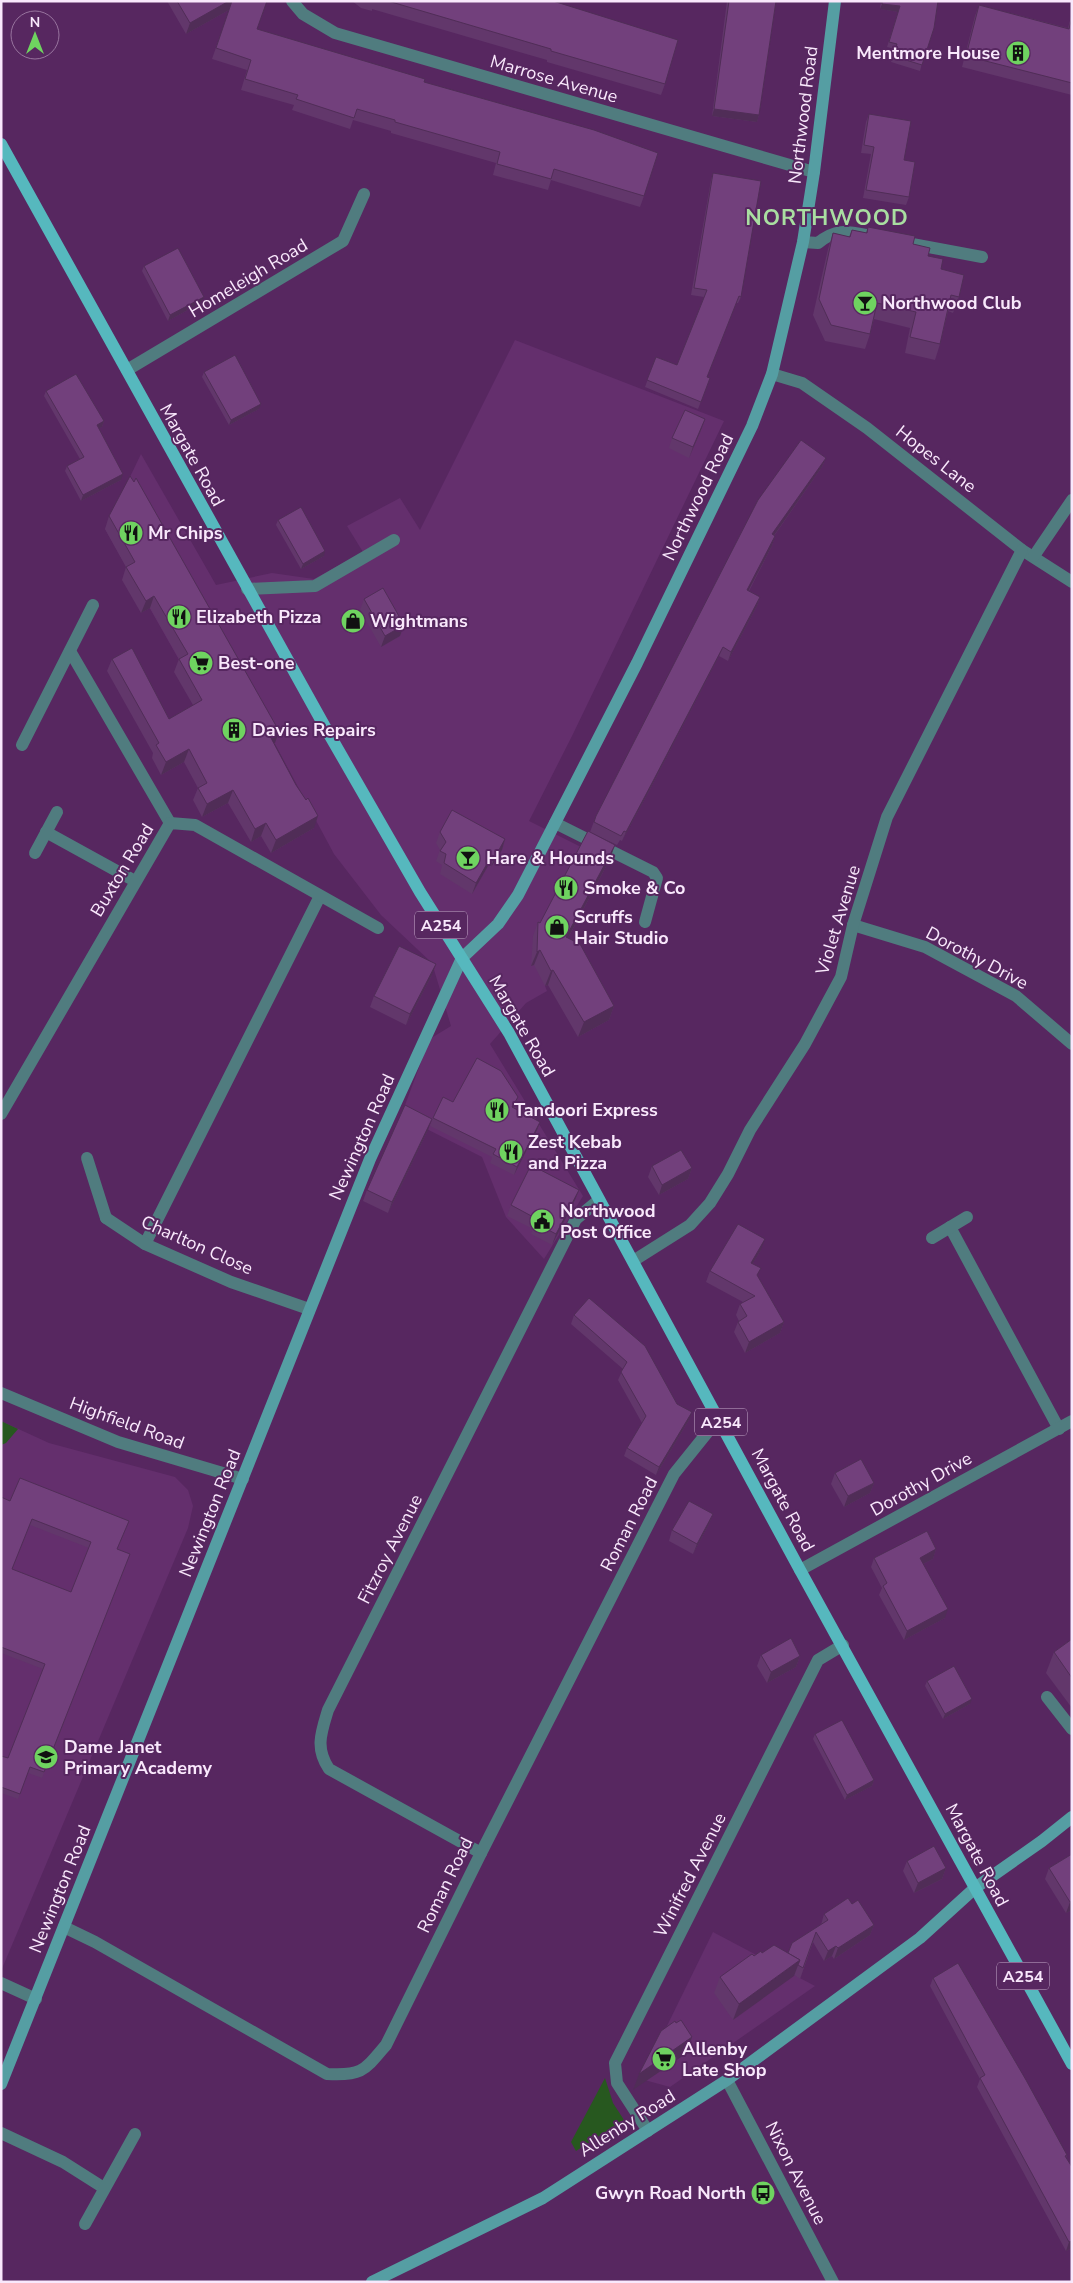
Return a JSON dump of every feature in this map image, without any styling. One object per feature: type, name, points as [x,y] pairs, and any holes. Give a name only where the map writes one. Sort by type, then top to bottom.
[{"type":"main road","name":"Margate Road","points":[[1,144],[247,589],[420,892],[509,1033],[800,1570],[1072,2064]]},
{"type":"street","name":"Marrose Avenue","points":[[292,1],[303,14],[334,33],[814,172]]},
{"type":"street","name":"Northwood Road","points":[[462,958],[498,924],[518,895],[637,663],[752,426],[772,374],[803,242],[814,172],[835,1]]},
{"type":"street","name":"Homeleigh Road","points":[[127,370],[343,241],[364,194]]},
{"type":"street","points":[[803,242],[818,244],[830,234],[848,232],[982,257]]},
{"type":"street","name":"Hopes Lane","points":[[772,374],[802,383],[867,428],[1028,553],[1072,582]]},
{"type":"street","name":"Violet Avenue","points":[[633,1261],[690,1225],[710,1203],[728,1174],[750,1130],[805,1044],[841,977],[854,925],[887,818],[1028,553],[1072,500]]},
{"type":"street","points":[[247,589],[315,586],[394,540]]},
{"type":"street","points":[[22,745],[93,605]]},
{"type":"street","points":[[70,651],[170,822]]},
{"type":"street","points":[[35,853],[57,812]]},
{"type":"street","name":"Buxton Road","points":[[1,1114],[170,822],[196,825],[378,928]]},
{"type":"street","points":[[555,822],[652,872],[658,878],[645,922]]},
{"type":"street","points":[[46,832],[135,881]]},
{"type":"street","points":[[145,1244],[320,896]]},
{"type":"street","name":"Dorothy Drive","points":[[854,925],[925,947],[1016,996],[1072,1044]]},
{"type":"street","name":"Newington Road","points":[[1,2084],[370,1159],[462,958]]},
{"type":"street","name":"Charlton Close","points":[[87,1158],[106,1218],[145,1244],[231,1282],[309,1308]]},
{"type":"street","name":"Fitzroy Avenue","points":[[481,1853],[329,1770],[322,1758],[320,1737],[328,1710],[576,1219],[599,1200]]},
{"type":"street","points":[[932,1238],[967,1217]]},
{"type":"street","points":[[950,1227],[1059,1429]]},
{"type":"street","name":"Highfield Road","points":[[1,1393],[118,1442],[243,1480]]},
{"type":"street","name":"Roman Road","points":[[64,1927],[95,1942],[327,2074],[350,2075],[366,2069],[386,2045],[481,1853],[674,1474],[719,1418]]},
{"type":"street","name":"Dorothy Drive","points":[[800,1570],[1059,1429],[1072,1420]]},
{"type":"street","name":"Winifred Avenue","points":[[648,2131],[617,2083],[615,2063],[818,1660],[843,1645]]},
{"type":"street","points":[[1047,1696],[1072,1729]]},
{"type":"street","name":"Allenby Road","points":[[372,2282],[543,2198],[727,2080],[920,1938],[975,1888],[1042,1841],[1072,1817]]},
{"type":"street","points":[[1,1983],[36,1999]]},
{"type":"street","name":"Nixon Avenue","points":[[727,2080],[829,2280]]},
{"type":"street","points":[[1,2133],[63,2162],[104,2188]]},
{"type":"street","points":[[85,2224],[135,2134]]},
{"type":"shaded area","points":[[515,340],[724,421],[529,821],[609,861],[561,951],[572,973],[545,986],[547,991],[526,1003],[490,1044],[583,1196],[544,1259],[506,1217],[482,1157],[401,1116],[427,1046],[433,1037],[451,1026],[432,963],[381,915],[334,854],[275,744],[238,764],[105,529],[141,454],[216,585],[272,573],[314,579],[363,552],[347,526],[400,498],[420,530]]},
{"type":"shaded area","name":"Dame Janet Primary Academy","points":[[1,1421],[49,1443],[175,1477],[188,1490],[193,1506],[188,1528],[1,1971]]},
{"type":"shaded area","points":[[713,1932],[815,1986],[670,2087],[641,2079]]},
{"type":"green space","points":[[1,1421],[18,1429],[6,1443],[1,1445]]},
{"type":"green space","points":[[605,2078],[613,2103],[624,2120],[576,2151],[571,2142]]},
{"type":"building","points":[[177,1],[229,1],[190,23]]},
{"type":"building","points":[[232,1],[267,1],[257,29],[425,79],[424,82],[594,130],[658,153],[644,196],[554,169],[551,179],[497,164],[500,152],[395,122],[395,120],[357,109],[354,118],[296,99],[298,95],[245,79],[251,60],[216,48]]},
{"type":"building","points":[[388,1],[553,1],[678,40],[665,84]]},
{"type":"building","points":[[729,1],[776,1],[759,115],[714,109]]},
{"type":"building","points":[[882,1],[938,1],[934,28],[922,65],[893,56],[897,44],[889,42],[900,6],[882,4]]},
{"type":"building","name":"Mentmore House","points":[[979,5],[1069,29],[1072,17],[1072,83],[966,56]]},
{"type":"building","points":[[869,114],[911,121],[904,160],[915,162],[909,197],[866,190],[874,147],[864,145]]},
{"type":"building","points":[[713,173],[761,181],[741,297],[739,296],[707,377],[710,378],[701,402],[647,380],[656,357],[677,365],[707,290],[694,288]]},
{"type":"building","name":"Northwood Club","points":[[868,227],[915,236],[913,244],[930,248],[928,256],[943,259],[941,269],[964,275],[959,297],[951,295],[940,344],[910,337],[916,312],[877,303],[870,334],[831,325],[819,299],[833,233],[850,237],[852,230],[867,233]]},
{"type":"building","points":[[178,248],[204,297],[170,315],[144,266]]},
{"type":"building","points":[[235,355],[261,404],[231,420],[204,372]]},
{"type":"building","points":[[76,374],[104,421],[97,425],[123,474],[83,495],[67,466],[84,457],[46,391]]},
{"type":"building","points":[[685,410],[705,419],[693,447],[672,438]]},
{"type":"building","points":[[801,440],[826,458],[772,534],[775,536],[747,590],[760,597],[731,652],[723,647],[626,832],[624,831],[621,836],[594,822],[596,816],[758,500]]},
{"type":"building","points":[[130,476],[134,482],[136,478],[279,731],[270,736],[296,785],[306,800],[308,798],[318,816],[276,840],[266,823],[255,829],[233,790],[207,804],[198,788],[207,783],[189,749],[166,762],[156,745],[159,743],[112,659],[132,648],[169,719],[202,700],[179,659],[188,654],[154,596],[146,601],[126,567],[135,562],[109,516]]},
{"type":"building","points":[[301,507],[325,551],[303,564],[278,520]]},
{"type":"building","points":[[383,588],[404,625],[385,636],[364,599]]},
{"type":"building","name":"Hare & Hounds","points":[[452,810],[505,839],[495,857],[492,855],[476,883],[444,863],[446,854],[440,851],[446,842],[440,832]]},
{"type":"building","points":[[588,831],[615,845],[566,937],[580,944],[614,1006],[584,1022],[553,970],[551,971],[540,950],[537,952],[538,922],[540,923]]},
{"type":"building","points":[[399,946],[436,964],[410,1014],[374,996]]},
{"type":"building","points":[[477,1058],[501,1071],[518,1097],[512,1107],[540,1122],[517,1167],[493,1154],[496,1149],[433,1118],[443,1097],[453,1102]]},
{"type":"building","points":[[405,1105],[432,1119],[392,1202],[367,1190]]},
{"type":"building","points":[[681,1150],[692,1168],[662,1185],[652,1166]]},
{"type":"building","points":[[531,1165],[579,1190],[556,1234],[535,1223],[537,1219],[511,1205]]},
{"type":"building","points":[[738,1224],[765,1239],[751,1263],[761,1268],[757,1275],[784,1322],[749,1342],[738,1322],[747,1316],[740,1304],[755,1296],[710,1271]]},
{"type":"building","points":[[589,1298],[645,1346],[677,1404],[692,1412],[659,1467],[627,1448],[646,1416],[621,1372],[627,1362],[574,1315]]},
{"type":"building","points":[[861,1459],[874,1483],[848,1496],[835,1473]]},
{"type":"building","points":[[20,1478],[129,1521],[117,1549],[130,1554],[44,1772],[30,1767],[20,1794],[1,1787],[1,1756],[8,1758],[45,1664],[1,1647],[1,1497],[10,1501]],"holes":[[[32,1519],[91,1542],[71,1592],[12,1569]]]},
{"type":"building","points":[[689,1501],[713,1514],[697,1544],[672,1530]]},
{"type":"building","points":[[927,1531],[936,1549],[920,1558],[948,1609],[907,1631],[883,1586],[887,1583],[874,1558]]},
{"type":"building","points":[[791,1638],[800,1656],[771,1672],[761,1655]]},
{"type":"building","points":[[1072,1639],[1072,1678],[1054,1652]]},
{"type":"building","points":[[954,1666],[972,1699],[945,1714],[927,1681]]},
{"type":"building","points":[[842,1720],[874,1780],[847,1795],[815,1734]]},
{"type":"building","points":[[934,1846],[946,1868],[918,1883],[907,1861]]},
{"type":"building","points":[[1072,1854],[1072,1901],[1070,1902],[1049,1868]]},
{"type":"building","points":[[848,1898],[852,1904],[858,1900],[874,1925],[838,1948],[836,1946],[828,1951],[816,1932],[803,1968],[798,1965],[800,1960],[788,1953],[792,1943],[828,1920],[824,1914]]},
{"type":"building","points":[[774,1945],[800,1960],[739,2004],[720,1977],[752,1954],[754,1956],[761,1951],[762,1953]]},
{"type":"building","points":[[958,1963],[1026,2080],[1072,2167],[1072,2241],[1069,2242],[980,2078],[985,2075],[933,1978]]},
{"type":"building","points":[[681,2020],[692,2037],[639,2074],[661,2031],[675,2021],[676,2023]]},
{"type":"place","name":"Mentmore House","points":[[1018,53]]},
{"type":"place","name":"Northwood Club","points":[[865,303]]},
{"type":"place","name":"Mr Chips","points":[[131,533]]},
{"type":"place","name":"Elizabeth Pizza","points":[[179,617]]},
{"type":"place","name":"Wightmans","points":[[353,621]]},
{"type":"place","name":"Best-one","points":[[201,663]]},
{"type":"place","name":"Davies Repairs","points":[[234,730]]},
{"type":"place","name":"Hare & Hounds","points":[[468,858]]},
{"type":"place","name":"Smoke & Co","points":[[566,888]]},
{"type":"place","name":"Scruffs Hair Studio","points":[[557,927]]},
{"type":"place","name":"Tandoori Express","points":[[497,1110]]},
{"type":"place","name":"Zest Kebab and Pizza","points":[[511,1152]]},
{"type":"place","name":"Northwood Post Office","points":[[542,1221]]},
{"type":"place","name":"Dame Janet Primary Academy","points":[[46,1757]]},
{"type":"place","name":"Allenby Late Shop","points":[[664,2059]]},
{"type":"place","name":"Gwyn Road North","points":[[763,2193]]},
{"type":"district","name":"NORTHWOOD","points":[[827,217]]}]
